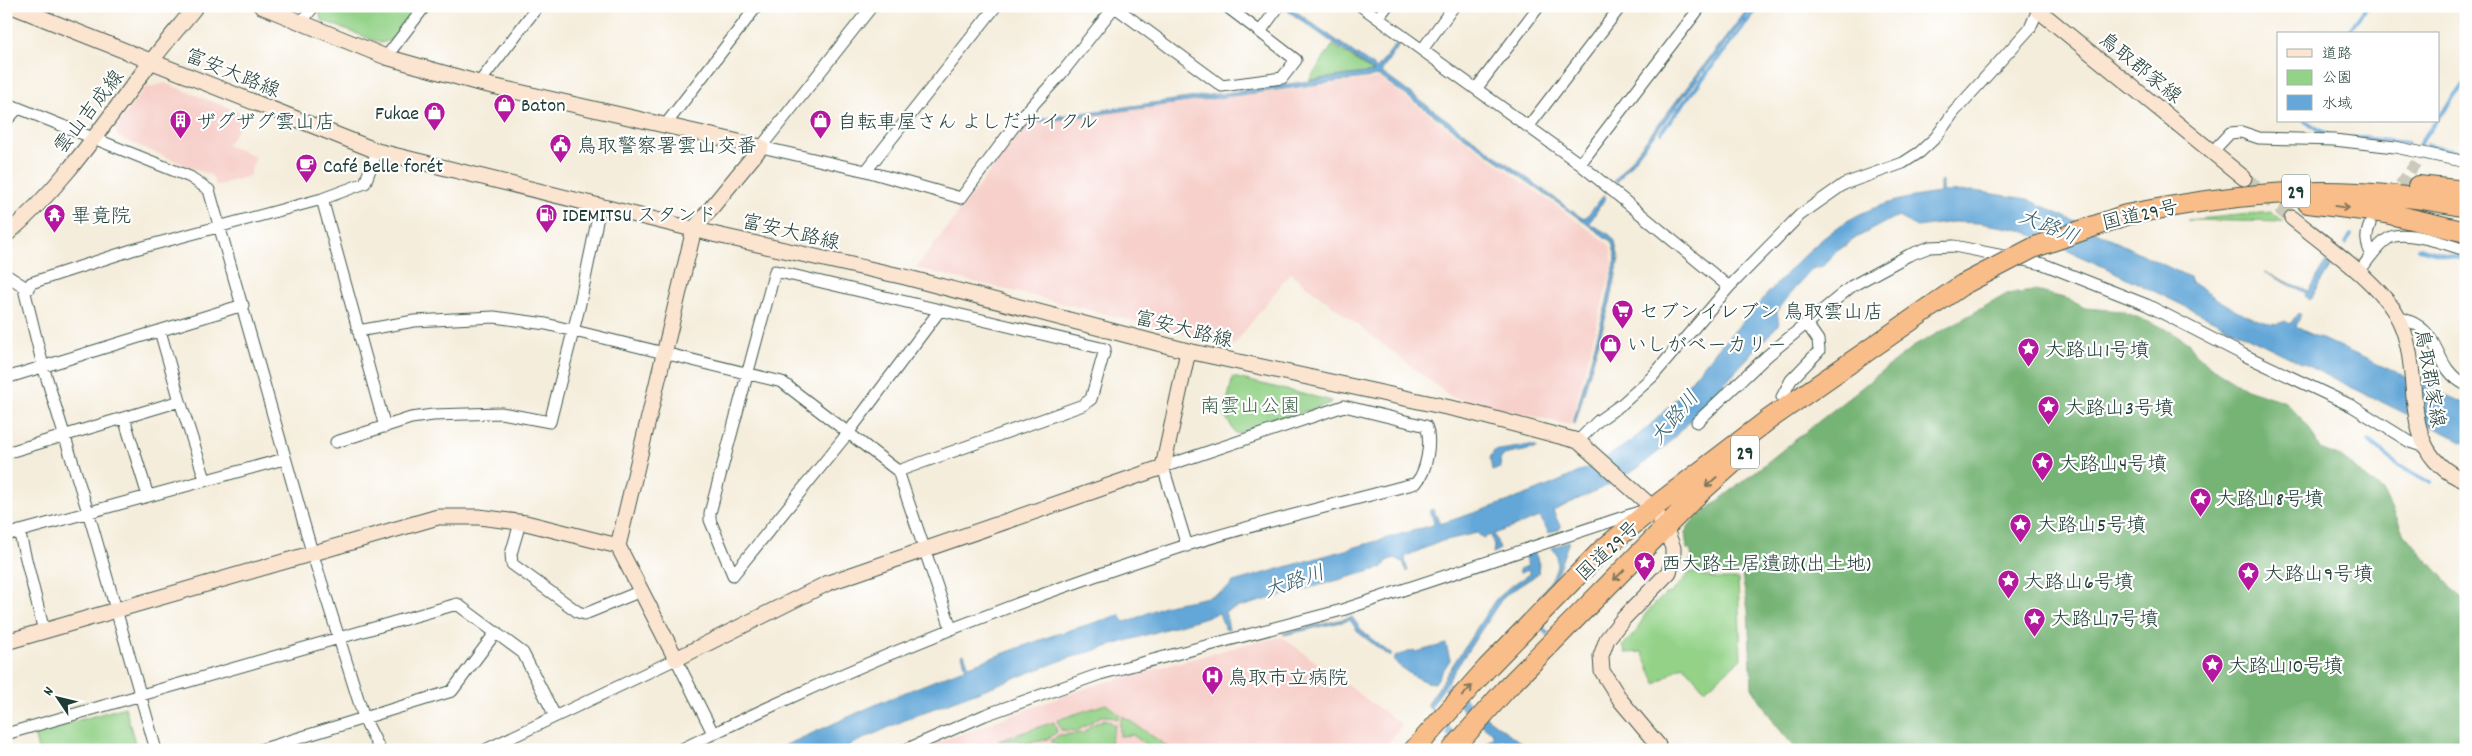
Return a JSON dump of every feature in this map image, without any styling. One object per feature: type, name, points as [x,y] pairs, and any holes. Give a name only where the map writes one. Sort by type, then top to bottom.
[{"type":"highway","points":[[2285,192],[2348,185],[2417,186],[2466,190]]},
{"type":"highway","points":[[2285,192],[2304,202],[2386,213],[2466,232]]},
{"type":"highway","name":"国道29号","points":[[1414,750],[1601,551],[1653,508],[1768,420],[1962,285],[2035,247],[2126,215],[2197,201],[2285,192],[2375,193],[2466,207]]},
{"type":"highway","name":"国道29号","points":[[1454,748],[1506,688],[1695,497],[1826,380]]},
{"type":"street","name":"富安大路線","points":[[12,6],[377,151],[600,207],[905,277],[1188,351],[1469,412],[1578,441]]},
{"type":"street","name":"雲山吉成線","points":[[6,235],[56,184],[196,6]]},
{"type":"street","points":[[261,6],[302,21],[386,57],[479,83],[866,171],[961,198],[1018,121],[1062,74],[1115,7],[1222,86],[1282,78],[1296,60],[1226,6]]},
{"type":"street","points":[[302,21],[314,6]]},
{"type":"street","points":[[386,57],[426,6]]},
{"type":"street","points":[[479,83],[538,6]]},
{"type":"street","points":[[666,124],[757,6]]},
{"type":"street","points":[[713,733],[618,546],[694,229],[762,147],[872,6]]},
{"type":"street","points":[[866,171],[996,6]]},
{"type":"street","points":[[1260,32],[1279,6]]},
{"type":"street","points":[[1361,6],[1580,164],[1729,287]]},
{"type":"street","points":[[1378,18],[1387,6]]},
{"type":"street","points":[[1422,50],[1454,6]]},
{"type":"street","points":[[1476,89],[1539,6]]},
{"type":"street","points":[[1528,127],[1620,6]]},
{"type":"street","points":[[1580,164],[1701,6]]},
{"type":"street","points":[[1658,748],[1616,694],[1602,671],[1600,656],[1607,638],[1623,618],[1669,572],[1673,560],[1673,548],[1665,527],[1653,508],[1578,441],[1598,421],[1622,404],[1652,377],[1729,287],[1775,239],[1826,195],[1865,175],[1903,163],[1920,152],[1936,137],[1954,112],[2030,28],[2037,8]]},
{"type":"street","name":"鳥取郡家線","points":[[2037,8],[2244,178]]},
{"type":"street","points":[[6,103],[198,181],[208,190],[217,226],[243,305],[284,459],[312,552],[364,718],[380,750]]},
{"type":"street","points":[[6,122],[18,108]]},
{"type":"street","points":[[2213,151],[2230,132],[2241,132],[2259,138],[2334,140],[2395,147],[2419,158],[2466,162]]},
{"type":"street","points":[[156,750],[43,366],[25,293],[31,283],[58,274],[217,226],[322,199],[365,183],[377,151]]},
{"type":"street","points":[[322,199],[385,427]]},
{"type":"street","points":[[336,442],[411,418],[456,413],[501,413],[550,422],[600,207]]},
{"type":"street","name":"鳥取郡家線","points":[[2292,218],[2358,273],[2392,308],[2398,317],[2405,333],[2411,365],[2417,425],[2425,447],[2441,467],[2452,476],[2466,481]]},
{"type":"street","points":[[2370,224],[2366,234],[2367,246],[2372,255]]},
{"type":"street","points":[[2358,273],[2389,238],[2396,236],[2424,239],[2466,250]]},
{"type":"street","points":[[1697,422],[1767,356],[1852,286],[1909,255],[1930,248],[1954,246],[2044,264],[2147,305],[2244,355],[2352,406],[2410,442],[2425,447]]},
{"type":"street","points":[[898,471],[1083,405],[1092,399],[1105,348],[775,271],[749,374],[710,513],[710,520],[733,575],[848,433],[940,310]]},
{"type":"street","points":[[6,275],[28,288]]},
{"type":"street","points":[[6,378],[243,305]]},
{"type":"street","points":[[358,331],[414,321],[494,317],[546,324],[782,382],[898,471],[951,628]]},
{"type":"street","points":[[2398,317],[2418,323],[2438,349],[2445,368],[2454,379],[2466,385]]},
{"type":"street","points":[[1782,397],[1791,380],[1819,351],[1818,340],[1808,324]]},
{"type":"street","points":[[160,331],[205,479]]},
{"type":"street","points":[[1187,546],[1163,467],[1188,351]]},
{"type":"street","points":[[6,453],[180,401]]},
{"type":"street","points":[[485,750],[676,659],[828,583],[926,551],[1163,467],[1344,406],[1426,426],[1429,434],[1423,475],[1416,483],[1187,546],[1099,574],[951,628],[864,663],[680,750]]},
{"type":"street","points":[[124,418],[148,496]]},
{"type":"street","points":[[6,535],[87,514],[205,479],[284,459]]},
{"type":"street","points":[[905,750],[985,715],[1100,674],[1342,610],[1653,508]]},
{"type":"street","points":[[6,642],[438,517],[480,517],[520,523],[618,546]]},
{"type":"street","points":[[520,523],[511,554],[512,564],[578,612],[586,614],[641,591]]},
{"type":"street","points":[[19,531],[44,631]]},
{"type":"street","points":[[6,734],[83,714],[141,694],[457,604],[523,652],[555,716]]},
{"type":"street","points":[[260,750],[452,692],[496,632]]},
{"type":"shaded area","points":[[1379,78],[1610,245],[1613,264],[1570,425],[1451,397],[1290,273],[1234,345],[916,268],[1026,124]]},
{"type":"shaded area","name":"ザグザグ雲山店","points":[[165,83],[247,115],[227,145],[256,157],[249,176],[216,186],[212,176],[117,137],[115,128],[145,88]]},
{"type":"shaded area","name":"鳥取市立病院","points":[[1282,637],[1402,725],[1383,750],[918,750],[1091,686],[1255,642]]},
{"type":"green space","points":[[321,6],[418,6],[391,40],[381,43],[321,20],[319,9]]},
{"type":"green space","points":[[1333,45],[1373,72],[1309,80]]},
{"type":"green space","points":[[2272,212],[2284,222],[2187,220]]},
{"type":"green space","points":[[2036,291],[2068,299],[2085,308],[2122,311],[2166,329],[2188,342],[2197,355],[2218,372],[2246,389],[2286,402],[2308,426],[2320,449],[2341,457],[2384,492],[2404,534],[2466,604],[2466,750],[1797,750],[1775,724],[1752,687],[1748,610],[1741,570],[1715,575],[1688,567],[1692,557],[1690,549],[1687,549],[1685,532],[1694,520],[1913,347],[2007,294]]},
{"type":"green space","name":"南雲山公園","points":[[1233,377],[1332,401],[1331,403],[1236,434],[1224,414]]},
{"type":"green space","points":[[1690,572],[1717,579],[1738,579],[1741,659],[1705,690],[1683,665],[1656,684],[1642,652],[1625,653],[1623,645],[1636,632],[1646,613],[1665,594],[1671,593]]},
{"type":"green space","points":[[1106,704],[1120,715],[1117,719],[1110,716],[1101,716],[1077,731],[1061,730],[1057,720]]},
{"type":"green space","points":[[125,707],[137,750],[38,750],[34,733]]},
{"type":"green space","points":[[1123,716],[1168,747],[1166,750],[1152,748],[1133,735],[1120,736],[1120,721]]},
{"type":"green space","points":[[1105,719],[1115,725],[1108,750],[1063,750],[1051,741],[1059,735],[1084,733],[1090,726]]},
{"type":"green space","points":[[1054,722],[1057,732],[1046,740],[1027,743],[1014,740],[998,741]]},
{"type":"water","points":[[1281,6],[1288,6],[1377,69],[1395,45],[1398,47],[1381,72],[1582,218],[1586,217],[1604,195],[1606,197],[1589,223],[1610,235],[1615,241],[1619,259],[1611,299],[1575,424],[1573,423],[1607,302],[1616,258],[1612,242],[1379,76],[1033,123],[1032,120],[1374,72]]},
{"type":"water","points":[[1750,6],[1755,6],[1617,182],[1615,180]]},
{"type":"water","name":"大路川","points":[[1942,180],[1942,192],[1974,191],[2028,199],[2189,277],[2191,282],[2210,295],[2251,317],[2276,324],[2285,321],[2290,324],[2298,313],[2301,315],[2296,326],[2302,330],[2466,404],[2466,443],[2104,267],[2021,230],[1979,223],[1953,222],[1917,227],[1898,217],[1856,238],[1836,252],[1823,266],[1812,269],[1797,285],[1777,312],[1779,324],[1667,445],[1638,468],[1606,486],[1553,511],[1561,528],[1549,533],[1540,517],[1494,534],[1500,549],[1493,553],[1494,546],[1491,535],[1483,538],[1477,533],[1442,541],[1406,556],[1405,561],[1408,571],[1406,571],[1403,562],[1395,558],[1388,560],[1382,568],[1225,611],[1229,629],[1225,629],[1219,613],[1063,660],[916,715],[839,750],[775,750],[886,700],[966,668],[962,655],[964,654],[969,666],[1054,635],[1119,615],[1125,622],[1161,607],[1220,593],[1233,582],[1433,525],[1434,522],[1430,510],[1433,509],[1440,524],[1492,507],[1572,476],[1620,448],[1652,423],[1777,283],[1822,239],[1846,222],[1871,209],[1898,200],[1940,193],[1940,181]]},
{"type":"water","points":[[2326,262],[2331,266],[2310,299],[2305,296],[2306,293],[2264,272],[2309,291]]},
{"type":"water","points":[[1530,445],[1538,448],[1504,455],[1500,460],[1501,468],[1492,471],[1490,458],[1494,451]]},
{"type":"water","points":[[1569,541],[1553,585],[1538,600],[1556,569],[1557,554],[1552,548]]},
{"type":"water","points":[[1534,551],[1539,563],[1538,574],[1501,600],[1431,707],[1458,738],[1456,740],[1427,705],[1495,600],[1508,588],[1529,574],[1529,570],[1520,573],[1519,569],[1528,566],[1524,555]]},
{"type":"water","points":[[1352,617],[1363,632],[1392,655],[1390,657],[1359,633],[1350,620],[1284,635],[1283,633]]},
{"type":"water","points":[[1446,644],[1450,660],[1435,683],[1424,681],[1407,672],[1393,660],[1396,656],[1414,650],[1416,652]]},
{"type":"water","points":[[1450,683],[1478,711],[1531,750],[1517,750],[1502,739],[1492,750],[1481,750],[1493,736],[1493,733],[1469,716],[1445,690]]},
{"type":"waterway","points":[[1661,132],[1759,6]]},
{"type":"waterway","points":[[2348,32],[2367,6]]},
{"type":"waterway","points":[[2440,115],[2466,81]]},
{"type":"waterway","points":[[2307,122],[2327,135]]},
{"type":"waterway","points":[[2419,145],[2435,122]]},
{"type":"waterway","points":[[2354,137],[2407,143]]},
{"type":"waterway","points":[[2427,145],[2466,153]]},
{"type":"waterway","points":[[2345,244],[2351,235]]},
{"type":"waterway","points":[[2418,248],[2466,260]]},
{"type":"waterway","points":[[2369,441],[2399,466],[2430,483]]},
{"type":"waterway","points":[[1539,625],[1547,633]]},
{"type":"waterway","points":[[1447,726],[1449,736],[1453,740]]},
{"type":"waterway","points":[[1500,750],[1509,740]]},
{"type":"tunnel","points":[[2390,198],[2416,163]]},
{"type":"tunnel","points":[[2244,178],[2292,218]]},
{"type":"place","name":"Baton","points":[[505,123]]},
{"type":"place","name":"Fukae","points":[[435,131]]},
{"type":"place","name":"ザグザグ雲山店","points":[[180,140]]},
{"type":"place","name":"自転車屋さん よしだサイクル","points":[[821,140]]},
{"type":"place","name":"鳥取警察署雲山交番","points":[[561,164]]},
{"type":"place","name":"Café Belle forét","points":[[307,184]]},
{"type":"place","name":"IDEMITSU スタンド","points":[[546,233]]},
{"type":"place","name":"畢竟院","points":[[55,234]]},
{"type":"place","name":"セブンイレブン 鳥取雲山店","points":[[1623,330]]},
{"type":"place","name":"いしがベーカリー","points":[[1611,363]]},
{"type":"place","name":"大路山1号墳","points":[[2029,368]]},
{"type":"place","name":"大路山3号墳","points":[[2049,426]]},
{"type":"place","name":"大路山4号墳","points":[[2043,482]]},
{"type":"place","name":"大路山8号墳","points":[[2200,517]]},
{"type":"place","name":"大路山5号墳","points":[[2021,543]]},
{"type":"place","name":"西大路土居遺跡(出土地)","points":[[1645,582]]},
{"type":"place","name":"大路山9号墳","points":[[2248,592]]},
{"type":"place","name":"大路山6号墳","points":[[2008,600]]},
{"type":"place","name":"大路山7号墳","points":[[2035,637]]},
{"type":"place","name":"大路山10号墳","points":[[2212,684]]},
{"type":"place","name":"鳥取市立病院","points":[[1212,696]]}]
